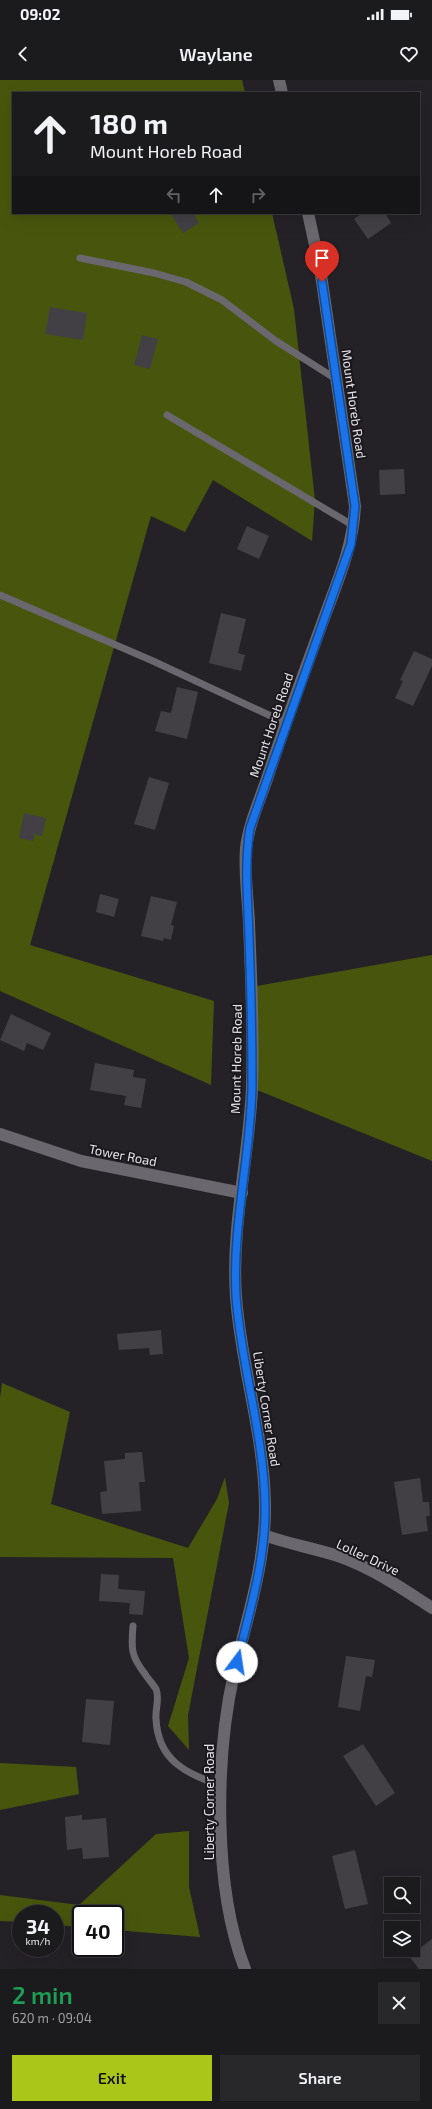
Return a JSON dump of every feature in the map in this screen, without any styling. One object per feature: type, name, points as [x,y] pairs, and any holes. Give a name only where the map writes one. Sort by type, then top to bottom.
[{"type":"street","points":[[279,80],[282,92]]},
{"type":"street","name":"Mount Horeb Road","points":[[236,1255],[252,1088],[251,987],[246,851],[250,828],[286,723],[351,544],[354,526],[355,506],[320,268],[308,214]]},
{"type":"street","name":"Tower Road","points":[[0,1134],[81,1161],[242,1193]]},
{"type":"street","name":"Liberty Corner Road","points":[[236,1255],[236,1291],[240,1330],[263,1471],[265,1504],[264,1535],[256,1584],[233,1676],[223,1738],[221,1786],[226,1900],[232,1931],[246,1969]]},
{"type":"street","name":"Loller Drive","points":[[264,1535],[279,1541],[339,1556],[392,1582],[432,1608]]},
{"type":"lane","points":[[80,258],[154,272],[186,282],[222,300],[276,341],[336,379]]},
{"type":"lane","points":[[168,414],[354,526]]},
{"type":"lane","points":[[0,595],[146,658],[286,723]]},
{"type":"lane","points":[[133,1626],[131,1644],[133,1658],[156,1689],[158,1698],[156,1718],[158,1734],[163,1750],[183,1770],[221,1786]]},
{"type":"green space","points":[[0,80],[242,80],[245,92],[12,92],[12,214],[272,214],[294,309],[315,500],[312,541],[213,480],[185,532],[151,516],[30,945],[214,1001],[211,1085],[0,991]]},
{"type":"green space","points":[[432,955],[432,1161],[252,1088],[251,987]]},
{"type":"green space","points":[[2,1383],[70,1412],[51,1504],[188,1548],[217,1499],[225,1477],[229,1503],[188,1715],[189,1750],[168,1726],[189,1658],[173,1558],[0,1557],[0,1398]]},
{"type":"green space","points":[[0,1763],[76,1767],[79,1794],[0,1810]]},
{"type":"green space","points":[[189,1831],[189,1887],[200,1937],[124,1931],[124,1905],[79,1905],[156,1834]]},
{"type":"green space","points":[[0,1895],[79,1905],[72,1905],[72,1926],[64,1926],[64,1905],[12,1905],[12,1922],[0,1921]]},
{"type":"building","points":[[171,214],[194,214],[199,223],[183,233]]},
{"type":"building","points":[[362,214],[386,214],[391,223],[368,239],[354,219]]},
{"type":"building","points":[[50,307],[87,313],[83,340],[45,334]]},
{"type":"building","points":[[142,335],[158,339],[150,369],[134,365]]},
{"type":"building","points":[[404,469],[405,494],[380,495],[379,470]]},
{"type":"building","points":[[247,526],[269,536],[259,559],[237,549]]},
{"type":"building","points":[[221,613],[246,619],[238,653],[245,655],[241,671],[209,663]]},
{"type":"building","points":[[414,651],[432,659],[432,666],[413,706],[395,698],[403,681],[400,680]]},
{"type":"building","points":[[177,687],[198,692],[187,739],[155,731],[161,711],[171,713]]},
{"type":"building","points":[[149,777],[169,783],[155,830],[134,824]]},
{"type":"building","points":[[24,813],[46,818],[42,836],[35,834],[33,841],[19,838]]},
{"type":"building","points":[[100,894],[119,899],[114,917],[96,912]]},
{"type":"building","points":[[151,896],[177,902],[171,925],[174,926],[171,940],[164,938],[163,941],[141,936]]},
{"type":"building","points":[[11,1014],[51,1033],[43,1050],[27,1043],[24,1051],[0,1040]]},
{"type":"building","points":[[95,1063],[134,1070],[133,1077],[146,1079],[141,1108],[124,1105],[126,1096],[90,1090]]},
{"type":"building","points":[[161,1330],[163,1354],[150,1355],[149,1348],[119,1350],[117,1334]]},
{"type":"building","points":[[142,1452],[145,1482],[139,1482],[141,1511],[102,1514],[100,1492],[107,1491],[104,1461],[125,1459],[125,1453]]},
{"type":"building","points":[[420,1478],[423,1502],[429,1502],[430,1516],[426,1516],[428,1531],[402,1535],[394,1482]]},
{"type":"building","points":[[101,1574],[119,1575],[118,1589],[145,1591],[143,1615],[129,1614],[130,1603],[99,1601]]},
{"type":"building","points":[[346,1656],[375,1660],[372,1677],[366,1676],[360,1711],[338,1707]]},
{"type":"building","points":[[86,1699],[114,1701],[110,1745],[82,1742]]},
{"type":"building","points":[[363,1744],[395,1793],[376,1806],[343,1756]]},
{"type":"building","points":[[82,1815],[82,1820],[106,1818],[109,1857],[83,1859],[82,1848],[67,1850],[65,1817]]},
{"type":"building","points":[[355,1850],[368,1904],[345,1909],[332,1856]]},
{"type":"building","points":[[432,1939],[432,1969],[419,1969],[410,1957],[420,1957],[420,1948]]},
{"type":"route","points":[[237,1662],[260,1569],[264,1535],[265,1504],[264,1478],[240,1330],[235,1276],[252,1088],[251,987],[246,851],[250,828],[275,754],[351,544],[354,530],[355,506],[322,282]]}]
